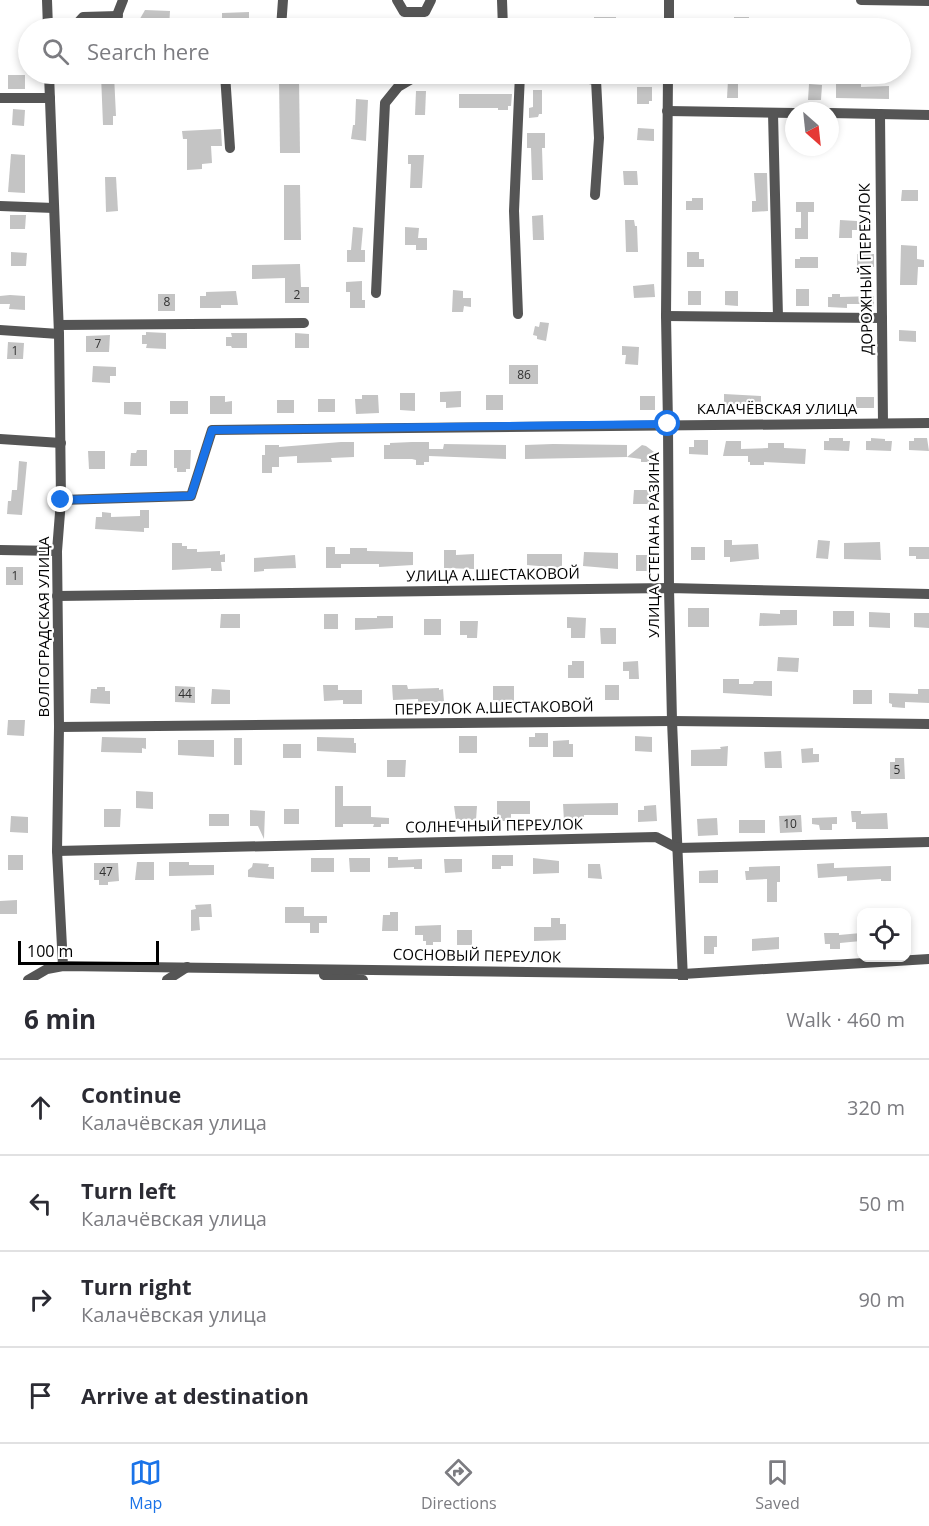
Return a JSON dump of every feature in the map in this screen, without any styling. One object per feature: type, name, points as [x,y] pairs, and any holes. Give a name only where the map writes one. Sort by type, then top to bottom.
[{"type":"street","points":[[47,0],[48,18]]},
{"type":"street","points":[[82,18],[118,16],[123,0]]},
{"type":"street","points":[[282,18],[283,0]]},
{"type":"street","points":[[397,0],[404,12],[425,12],[431,0]]},
{"type":"street","points":[[502,0],[503,18]]},
{"type":"street","points":[[669,0],[669,18]]},
{"type":"street","points":[[861,0],[929,2]]},
{"type":"street","name":"ВОЛГОГРАДСКАЯ УЛИЦА","points":[[50,84],[61,443],[61,500],[57,551],[59,727],[57,851],[63,966]]},
{"type":"street","points":[[226,84],[230,148]]},
{"type":"street","points":[[376,293],[385,103],[403,84]]},
{"type":"street","points":[[518,314],[514,211],[520,84]]},
{"type":"street","points":[[595,195],[599,138],[596,84]]},
{"type":"street","name":"УЛИЦА СТЕПАНА РАЗИНА","points":[[668,84],[666,316],[669,588],[683,977]]},
{"type":"street","points":[[0,98],[50,98]]},
{"type":"street","points":[[667,111],[785,113]]},
{"type":"street","points":[[773,113],[778,317]]},
{"type":"street","points":[[839,113],[929,115]]},
{"type":"street","name":"ДОРОЖНЫЙ ПЕРЕУЛОК","points":[[880,114],[883,423]]},
{"type":"street","points":[[0,206],[54,208]]},
{"type":"street","points":[[666,316],[882,318]]},
{"type":"street","points":[[0,330],[304,323]]},
{"type":"street","name":"КАЛАЧЁВСКАЯ УЛИЦА","points":[[61,500],[191,496],[212,430],[929,423]]},
{"type":"street","points":[[0,439],[61,443]]},
{"type":"street","points":[[0,550],[57,551]]},
{"type":"street","name":"УЛИЦА А.ШЕСТАКОВОЙ","points":[[57,596],[669,588],[929,594]]},
{"type":"street","name":"ПЕРЕУЛОК А.ШЕСТАКОВОЙ","points":[[59,727],[672,721],[929,724]]},
{"type":"street","name":"СОЛНЕЧНЫЙ ПЕРЕУЛОК","points":[[57,851],[656,837],[677,848],[929,842]]},
{"type":"street","name":"СОСНОВЫЙ ПЕРЕУЛОК","points":[[28,980],[47,969],[63,966],[683,977],[929,959]]},
{"type":"street","points":[[167,980],[188,967]]},
{"type":"street","points":[[273,968],[363,980]]},
{"type":"building","points":[[145,10],[170,11],[170,18],[140,18]]},
{"type":"building","points":[[249,12],[249,18],[222,18],[222,13]]},
{"type":"building","points":[[8,75],[18,75],[18,84],[25,84],[25,89],[8,89]]},
{"type":"building","points":[[101,84],[114,84],[116,116],[113,116],[113,125],[103,125]]},
{"type":"building","points":[[279,84],[299,84],[300,153],[280,153]]},
{"type":"building","points":[[728,84],[738,84],[738,98],[727,98]]},
{"type":"building","points":[[809,84],[822,85],[821,100],[808,100]]},
{"type":"building","points":[[836,84],[861,84],[861,87],[889,86],[889,99],[836,98]]},
{"type":"building","points":[[637,87],[652,87],[652,101],[649,101],[649,104],[637,104]]},
{"type":"building","points":[[533,90],[542,90],[542,114],[529,118],[529,108],[533,107]]},
{"type":"building","points":[[416,91],[426,91],[425,115],[415,115]]},
{"type":"building","points":[[459,94],[512,94],[511,106],[508,106],[508,110],[459,108]]},
{"type":"building","points":[[356,99],[368,100],[366,141],[351,139],[353,125],[355,125]]},
{"type":"building","points":[[13,109],[25,110],[24,126],[12,125]]},
{"type":"building","points":[[638,128],[654,129],[654,141],[637,140]]},
{"type":"building","points":[[221,129],[222,146],[211,146],[212,163],[202,164],[202,169],[187,170],[187,139],[183,139],[182,131]]},
{"type":"building","points":[[527,133],[545,133],[545,148],[542,148],[543,180],[532,180],[531,148],[527,148]]},
{"type":"building","points":[[11,154],[25,155],[25,193],[8,192]]},
{"type":"building","points":[[408,155],[424,155],[422,188],[410,188],[411,164],[408,164]]},
{"type":"building","points":[[623,171],[637,171],[638,185],[624,185]]},
{"type":"building","points":[[754,173],[767,173],[768,211],[752,212],[752,201],[756,201]]},
{"type":"building","points":[[105,177],[116,177],[118,211],[106,212]]},
{"type":"building","points":[[284,185],[300,185],[301,240],[284,240]]},
{"type":"building","points":[[902,190],[918,190],[918,201],[901,201]]},
{"type":"building","points":[[692,198],[703,198],[703,210],[686,210],[686,201],[692,201]]},
{"type":"building","points":[[796,202],[814,202],[814,212],[808,212],[808,239],[795,239],[795,228],[801,228],[801,212],[796,212]]},
{"type":"building","points":[[10,215],[26,215],[25,229],[10,229]]},
{"type":"building","points":[[543,215],[544,240],[533,240],[532,216]]},
{"type":"building","points":[[625,220],[634,220],[637,226],[638,252],[626,252]]},
{"type":"building","points":[[840,220],[857,221],[857,230],[852,230],[852,238],[839,238]]},
{"type":"building","points":[[353,227],[363,228],[361,250],[365,250],[365,262],[347,262],[347,250],[351,250]]},
{"type":"building","points":[[405,227],[419,228],[418,238],[427,238],[427,250],[416,250],[416,245],[405,245]]},
{"type":"building","points":[[901,245],[917,246],[917,259],[924,260],[924,267],[918,267],[917,285],[900,285]]},
{"type":"building","points":[[11,252],[27,253],[26,266],[11,266]]},
{"type":"building","points":[[687,252],[699,252],[699,259],[704,259],[704,267],[687,267]]},
{"type":"building","points":[[857,254],[874,254],[874,267],[857,267]]},
{"type":"building","points":[[800,257],[818,257],[818,268],[795,268],[795,259],[800,259]]},
{"type":"building","points":[[300,264],[301,287],[309,287],[309,303],[285,303],[285,278],[252,279],[252,265]]},
{"type":"building","points":[[362,281],[362,300],[365,300],[365,308],[350,308],[350,292],[346,292],[346,282]]},
{"type":"building","points":[[654,284],[655,297],[634,298],[633,286]]},
{"type":"building","points":[[796,289],[809,289],[809,306],[796,306]]},
{"type":"building","points":[[453,290],[463,291],[463,298],[471,298],[471,307],[464,306],[463,312],[452,312]]},
{"type":"building","points":[[236,291],[238,305],[200,308],[200,296],[206,296],[206,292]]},
{"type":"building","points":[[688,291],[701,291],[701,305],[688,305]]},
{"type":"building","points":[[725,291],[738,291],[738,306],[725,305]]},
{"type":"building","points":[[158,294],[175,294],[175,311],[158,311]]},
{"type":"building","points":[[832,294],[840,294],[840,297],[874,296],[874,307],[847,304],[847,308],[828,307],[828,297],[832,297]]},
{"type":"building","points":[[0,296],[25,296],[25,310],[9,309],[10,304],[0,304]]},
{"type":"building","points":[[540,322],[549,323],[546,341],[537,339],[537,336],[533,335],[535,326],[539,327]]},
{"type":"building","points":[[899,330],[916,331],[916,342],[899,341]]},
{"type":"building","points":[[146,332],[166,333],[166,349],[146,348],[147,344],[142,344],[142,335],[146,335]]},
{"type":"building","points":[[231,333],[247,333],[247,348],[226,346],[226,337],[232,337]]},
{"type":"building","points":[[295,333],[309,334],[309,348],[295,348]]},
{"type":"building","points":[[110,335],[109,352],[86,352],[86,336]]},
{"type":"building","points":[[8,342],[24,343],[23,359],[7,359]]},
{"type":"building","points":[[622,346],[639,347],[638,365],[625,364],[626,355],[622,355]]},
{"type":"building","points":[[509,365],[538,365],[538,384],[509,384]]},
{"type":"building","points":[[93,366],[116,367],[116,376],[110,376],[110,383],[92,382]]},
{"type":"building","points":[[461,391],[461,407],[446,408],[446,402],[440,402],[440,392]]},
{"type":"building","points":[[400,393],[415,393],[415,411],[400,410]]},
{"type":"building","points":[[724,394],[761,396],[761,408],[752,408],[752,404],[734,404],[734,407],[724,407]]},
{"type":"building","points":[[362,395],[378,395],[379,413],[356,414],[355,399],[362,399]]},
{"type":"building","points":[[486,395],[503,395],[503,410],[486,410]]},
{"type":"building","points":[[210,396],[225,396],[225,402],[232,401],[232,414],[210,414]]},
{"type":"building","points":[[640,396],[655,396],[655,410],[640,410]]},
{"type":"building","points":[[856,397],[874,397],[874,408],[856,408]]},
{"type":"building","points":[[318,399],[335,399],[335,412],[318,412]]},
{"type":"building","points":[[277,400],[294,400],[294,413],[277,413]]},
{"type":"building","points":[[170,401],[188,401],[188,414],[170,414]]},
{"type":"building","points":[[124,402],[141,402],[141,415],[124,414]]},
{"type":"building","points":[[829,438],[843,438],[843,441],[850,441],[849,451],[824,450],[824,441],[829,441]]},
{"type":"building","points":[[871,438],[892,441],[891,451],[866,450],[866,441],[871,441]]},
{"type":"building","points":[[914,438],[927,438],[929,451],[909,450],[909,441],[914,441]]},
{"type":"building","points":[[694,440],[708,440],[708,455],[689,454],[689,447],[694,447]]},
{"type":"building","points":[[726,441],[741,441],[741,449],[768,448],[768,443],[784,443],[784,448],[806,449],[805,464],[764,462],[764,465],[750,465],[748,456],[723,456]]},
{"type":"building","points":[[354,442],[354,457],[331,458],[332,462],[297,463],[297,456],[279,457],[279,467],[272,467],[272,473],[262,473],[262,455],[265,455],[265,445],[279,445],[279,447]]},
{"type":"building","points":[[429,442],[429,449],[443,449],[444,444],[506,445],[506,459],[429,456],[429,462],[416,465],[416,460],[412,459],[384,459],[384,445]]},
{"type":"building","points":[[525,445],[627,445],[627,457],[525,459]]},
{"type":"building","points":[[642,445],[654,452],[653,459],[649,459],[649,462],[641,462],[641,459],[627,457]]},
{"type":"building","points":[[137,450],[147,450],[147,466],[130,466],[131,453],[136,453]]},
{"type":"building","points":[[174,450],[191,450],[190,469],[186,469],[186,472],[177,472],[177,468],[174,468]]},
{"type":"building","points":[[88,451],[105,451],[105,469],[89,469]]},
{"type":"building","points":[[19,461],[27,462],[22,515],[7,514],[12,490],[17,490]]},
{"type":"building","points":[[634,490],[657,490],[656,504],[633,504]]},
{"type":"building","points":[[140,510],[149,510],[149,528],[144,528],[144,532],[95,529],[96,517],[102,517],[102,512],[111,513],[111,517],[140,516]]},
{"type":"building","points":[[724,540],[732,540],[732,545],[758,544],[759,559],[730,562],[730,557],[724,557]]},
{"type":"building","points":[[818,540],[830,541],[828,559],[816,558]]},
{"type":"building","points":[[880,542],[881,560],[844,559],[844,543]]},
{"type":"building","points":[[172,543],[182,543],[182,546],[187,546],[187,549],[197,549],[197,552],[220,551],[220,555],[225,554],[225,562],[221,562],[222,571],[211,571],[211,568],[172,570]]},
{"type":"building","points":[[326,547],[335,547],[335,554],[350,554],[350,548],[367,548],[367,551],[413,552],[413,565],[379,567],[379,564],[341,564],[341,568],[326,568]]},
{"type":"building","points":[[691,547],[705,547],[705,560],[691,560]]},
{"type":"building","points":[[909,547],[929,547],[929,559],[916,559],[916,556],[909,556]]},
{"type":"building","points":[[444,550],[456,550],[456,555],[474,554],[474,569],[444,568]]},
{"type":"building","points":[[584,552],[618,553],[618,569],[583,566]]},
{"type":"building","points":[[527,554],[562,554],[562,568],[527,565]]},
{"type":"building","points":[[295,555],[296,568],[264,569],[264,571],[254,572],[254,558]]},
{"type":"building","points":[[636,555],[653,555],[653,571],[636,571]]},
{"type":"building","points":[[6,567],[23,567],[23,585],[6,585]]},
{"type":"building","points":[[688,608],[709,608],[709,627],[688,627]]},
{"type":"building","points":[[780,610],[797,610],[797,625],[759,626],[760,613],[780,614]]},
{"type":"building","points":[[833,611],[854,611],[854,626],[833,626]]},
{"type":"building","points":[[869,612],[890,613],[890,628],[869,627]]},
{"type":"building","points":[[914,613],[929,613],[929,628],[914,627]]},
{"type":"building","points":[[221,614],[240,614],[240,628],[220,628]]},
{"type":"building","points":[[324,614],[338,614],[338,629],[324,629]]},
{"type":"building","points":[[377,616],[393,616],[393,628],[355,630],[355,618],[377,618]]},
{"type":"building","points":[[567,617],[586,618],[585,638],[571,638],[571,628],[567,628]]},
{"type":"building","points":[[424,619],[441,619],[441,635],[424,635]]},
{"type":"building","points":[[460,621],[478,621],[477,638],[460,635]]},
{"type":"building","points":[[600,628],[616,628],[616,644],[601,644]]},
{"type":"building","points":[[778,657],[799,658],[798,672],[777,671]]},
{"type":"building","points":[[572,661],[584,661],[584,678],[568,678],[568,665],[572,665]]},
{"type":"building","points":[[638,661],[639,679],[629,679],[629,671],[623,671],[623,662]]},
{"type":"building","points":[[723,679],[739,679],[739,684],[772,681],[772,696],[723,693]]},
{"type":"building","points":[[323,685],[338,685],[338,690],[362,690],[362,704],[343,704],[343,700],[324,701]]},
{"type":"building","points":[[392,685],[407,685],[408,689],[443,689],[444,702],[418,702],[418,699],[393,700]]},
{"type":"building","points":[[605,685],[619,685],[619,700],[605,700]]},
{"type":"building","points":[[175,686],[195,687],[195,703],[175,702]]},
{"type":"building","points":[[493,686],[514,686],[514,702],[493,700]]},
{"type":"building","points":[[97,687],[105,687],[105,691],[110,691],[110,704],[90,703],[91,689],[97,689]]},
{"type":"building","points":[[212,689],[230,690],[230,704],[211,704]]},
{"type":"building","points":[[918,689],[929,689],[929,703],[905,702],[905,708],[892,707],[889,703],[889,693],[918,694]]},
{"type":"building","points":[[853,690],[872,690],[872,704],[853,704]]},
{"type":"building","points":[[8,720],[25,720],[24,736],[7,735]]},
{"type":"building","points":[[535,733],[548,733],[548,747],[529,747],[529,737],[535,737]]},
{"type":"building","points":[[459,736],[477,736],[477,753],[459,753]]},
{"type":"building","points":[[635,736],[652,737],[652,752],[635,751]]},
{"type":"building","points":[[102,737],[146,738],[146,749],[142,748],[142,753],[101,752]]},
{"type":"building","points":[[317,737],[354,738],[356,753],[317,751]]},
{"type":"building","points":[[234,738],[242,738],[242,765],[234,765]]},
{"type":"building","points":[[178,740],[214,740],[214,757],[178,755]]},
{"type":"building","points":[[569,740],[569,744],[573,744],[573,757],[553,757],[553,741]]},
{"type":"building","points":[[283,744],[301,744],[301,758],[283,758]]},
{"type":"building","points":[[728,746],[727,766],[691,766],[691,750],[721,749],[720,747]]},
{"type":"building","points":[[813,748],[813,754],[819,754],[819,762],[802,763],[801,749]]},
{"type":"building","points":[[781,751],[782,768],[765,768],[764,752]]},
{"type":"building","points":[[895,758],[904,758],[905,779],[890,779],[890,762],[895,762]]},
{"type":"building","points":[[387,760],[406,760],[405,777],[387,777]]},
{"type":"building","points":[[335,786],[343,786],[343,806],[371,806],[371,817],[389,818],[389,824],[373,827],[374,824],[343,824],[343,827],[335,827]]},
{"type":"building","points":[[136,791],[153,792],[153,809],[136,808]]},
{"type":"building","points":[[497,801],[530,801],[530,814],[511,814],[511,821],[497,821]]},
{"type":"building","points":[[618,803],[618,815],[584,815],[584,821],[564,821],[563,804]]},
{"type":"building","points":[[656,805],[657,821],[638,822],[638,810],[644,810],[644,806]]},
{"type":"building","points":[[454,806],[477,806],[476,820],[456,820]]},
{"type":"building","points":[[104,809],[121,809],[120,827],[104,827]]},
{"type":"building","points":[[284,809],[299,809],[299,824],[284,824]]},
{"type":"building","points":[[250,810],[265,811],[264,839],[258,826],[250,826]]},
{"type":"building","points":[[851,811],[861,811],[861,814],[887,813],[888,829],[856,829],[856,822],[852,822]]},
{"type":"building","points":[[209,814],[229,814],[229,826],[209,826]]},
{"type":"building","points":[[801,815],[802,832],[780,833],[779,816]]},
{"type":"building","points":[[11,816],[28,817],[28,833],[10,832]]},
{"type":"building","points":[[837,817],[837,824],[832,824],[832,830],[820,830],[819,825],[812,824],[812,818]]},
{"type":"building","points":[[717,818],[718,835],[698,836],[697,819]]},
{"type":"building","points":[[739,820],[765,820],[765,833],[739,833]]},
{"type":"building","points":[[8,855],[23,855],[23,870],[8,870]]},
{"type":"building","points":[[492,855],[513,855],[513,866],[492,869]]},
{"type":"building","points":[[388,857],[398,857],[398,860],[422,859],[422,869],[388,868]]},
{"type":"building","points":[[311,858],[334,858],[334,872],[311,872]]},
{"type":"building","points":[[349,858],[370,858],[370,872],[350,872]]},
{"type":"building","points":[[533,858],[559,861],[559,873],[533,874]]},
{"type":"building","points":[[444,859],[462,859],[462,872],[445,873]]},
{"type":"building","points":[[137,862],[154,862],[154,880],[135,880]]},
{"type":"building","points":[[169,862],[214,865],[214,875],[169,876]]},
{"type":"building","points":[[94,863],[118,863],[119,881],[99,885],[99,880],[94,880]]},
{"type":"building","points":[[253,863],[269,864],[268,867],[274,867],[274,879],[248,877],[248,870]]},
{"type":"building","points":[[834,863],[834,868],[891,866],[891,881],[881,881],[881,879],[847,881],[847,876],[818,878],[817,864]]},
{"type":"building","points":[[588,864],[600,864],[602,879],[588,878]]},
{"type":"building","points":[[780,866],[777,902],[767,902],[767,879],[746,880],[745,871],[749,871],[749,867]]},
{"type":"building","points":[[718,870],[718,883],[699,883],[699,871]]},
{"type":"building","points":[[17,900],[17,914],[0,914],[0,901]]},
{"type":"building","points":[[211,904],[212,917],[199,917],[200,930],[191,931],[191,910],[196,909],[195,905]]},
{"type":"building","points":[[285,907],[304,907],[304,916],[327,916],[327,923],[319,923],[319,933],[310,933],[310,923],[285,923]]},
{"type":"building","points":[[390,912],[398,912],[398,931],[382,931],[383,915],[390,915]]},
{"type":"building","points":[[551,918],[560,918],[560,924],[566,924],[566,940],[534,941],[534,927],[551,927]]},
{"type":"building","points":[[441,925],[441,942],[426,945],[423,935],[415,935],[415,926]]},
{"type":"building","points":[[457,930],[472,930],[472,945],[457,945]]},
{"type":"building","points":[[824,933],[839,933],[839,935],[857,933],[857,941],[840,943],[840,949],[830,949],[830,944],[825,944]]},
{"type":"building","points":[[704,936],[717,936],[717,947],[714,947],[714,954],[704,954]]},
{"type":"building","points":[[779,937],[779,949],[752,951],[752,939]]},
{"type":"route","points":[[61,500],[191,496],[212,430],[668,424]]}]
